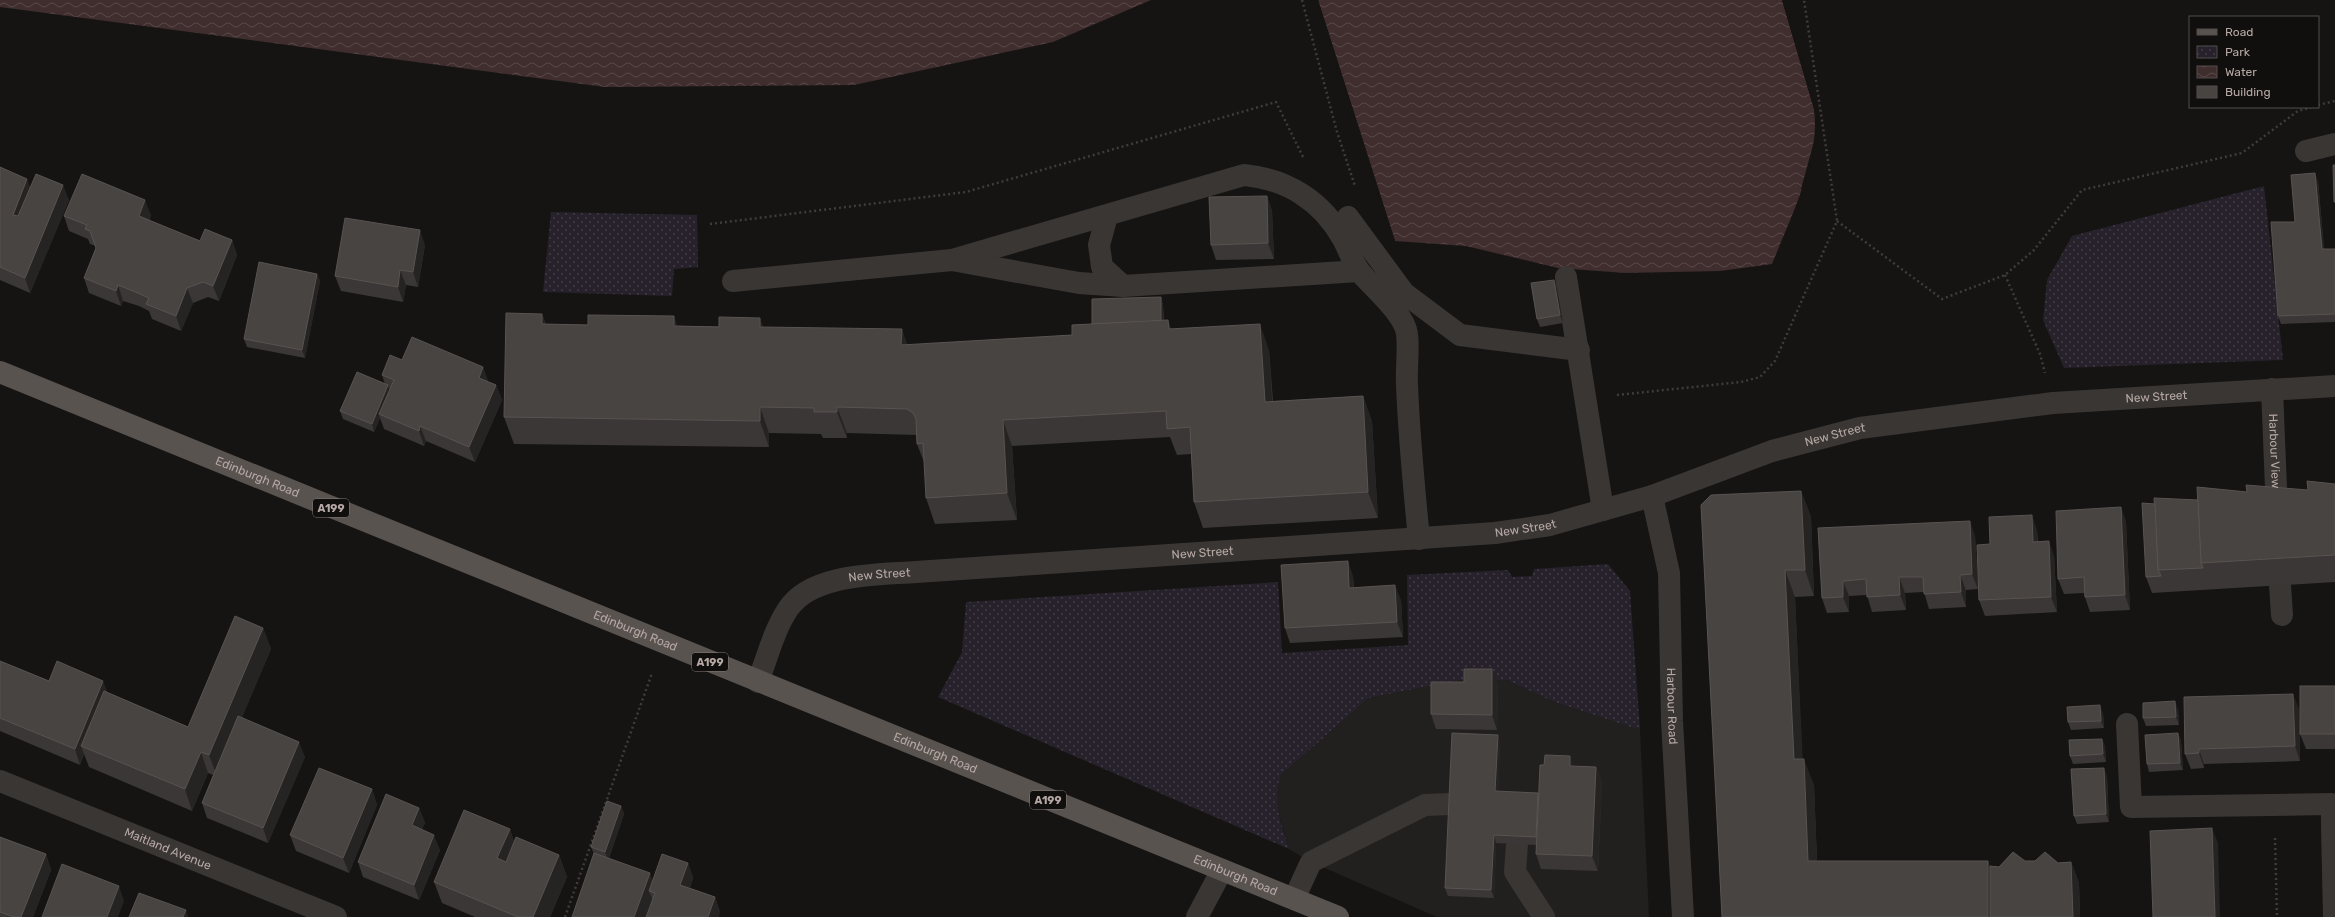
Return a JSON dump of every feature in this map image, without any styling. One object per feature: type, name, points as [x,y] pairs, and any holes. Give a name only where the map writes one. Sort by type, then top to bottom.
[{"type":"main road","name":"Edinburgh Road","points":[[0,372],[662,643],[1338,917]]},
{"type":"street","points":[[2306,151],[2335,144]]},
{"type":"street","points":[[733,282],[952,260],[1244,175],[1264,177],[1290,186],[1310,199],[1326,215],[1342,238],[1359,271],[1384,297],[1407,333],[1407,391],[1419,539]]},
{"type":"street","points":[[1107,216],[1099,245],[1102,267],[1123,286]]},
{"type":"street","points":[[1348,217],[1404,293],[1460,335],[1579,350]]},
{"type":"street","points":[[952,260],[1079,284],[1123,286],[1359,271]]},
{"type":"street","points":[[1566,277],[1579,350],[1603,510]]},
{"type":"street","name":"New Street","points":[[758,682],[788,608],[803,594],[819,584],[916,572],[1495,533],[1550,525],[1652,496],[1772,451],[1860,428],[2053,403],[2335,386]]},
{"type":"street","name":"Harbour View","points":[[2272,389],[2277,513]]},
{"type":"street","name":"Harbour Road","points":[[1652,496],[1669,573],[1672,721],[1683,917]]},
{"type":"street","points":[[2280,585],[2282,615]]},
{"type":"street","points":[[2127,724],[2131,807],[2332,804],[2334,826],[2334,917]]},
{"type":"street","name":"Maitland Avenue","points":[[0,781],[336,917]]},
{"type":"street","points":[[1294,899],[1312,862],[1425,805],[1452,804]]},
{"type":"street","points":[[1517,844],[1515,872],[1544,917]]},
{"type":"street","points":[[1197,917],[1222,870]]},
{"type":"path","points":[[1302,0],[1336,132],[1360,203],[1348,217]]},
{"type":"path","points":[[1590,426],[1613,396],[1741,382],[1760,377],[1775,361],[1837,221],[1804,0]]},
{"type":"path","points":[[2319,106],[2335,101]]},
{"type":"path","points":[[710,224],[966,192],[1276,102],[1306,162]]},
{"type":"path","points":[[1837,221],[1942,298],[2005,275],[2034,250],[2082,190],[2242,153],[2298,111],[2308,108]]},
{"type":"path","points":[[2005,275],[2032,337]]},
{"type":"path","points":[[565,917],[662,643]]},
{"type":"path","points":[[2274,805],[2277,917]]},
{"type":"shaded area","points":[[1462,680],[1507,680],[1554,702],[1640,730],[1649,917],[1437,917],[1311,862],[1289,849],[1279,814],[1275,788],[1281,775],[1369,698]]},
{"type":"green space","points":[[2264,186],[2283,360],[2064,368],[2043,320],[2047,280],[2072,236]]},
{"type":"green space","points":[[551,212],[697,215],[698,267],[674,269],[672,296],[543,292]]},
{"type":"green space","points":[[1608,564],[1630,591],[1640,730],[1554,702],[1507,680],[1462,680],[1369,698],[1281,775],[1278,784],[1277,803],[1289,849],[938,697],[962,652],[966,602],[1278,582],[1282,653],[1408,645],[1407,575],[1508,570],[1512,577],[1532,576],[1534,569]]},
{"type":"water","points":[[0,0],[1151,0],[1053,42],[854,85],[605,87],[0,7]]},
{"type":"water","points":[[1318,0],[1782,0],[1814,109],[1815,128],[1809,168],[1795,208],[1772,264],[1720,271],[1625,273],[1558,268],[1466,246],[1395,241]]},
{"type":"pier","points":[[1316,0],[1318,0],[1395,241],[1392,239]]},
{"type":"pier","points":[[1782,0],[1784,0],[1816,108],[1818,123],[1817,139],[1803,190],[1801,189],[1815,138],[1816,123],[1814,109]]},
{"type":"building","points":[[2333,165],[2335,165],[2335,202],[2334,202]]},
{"type":"building","points":[[0,167],[27,179],[13,215],[18,216],[36,174],[63,185],[25,278],[0,267]]},
{"type":"building","points":[[2315,173],[2322,249],[2335,249],[2335,314],[2278,316],[2271,222],[2295,222],[2291,175]]},
{"type":"building","points":[[82,174],[145,200],[139,216],[200,241],[205,229],[232,240],[213,286],[203,282],[187,288],[176,316],[146,304],[149,298],[133,291],[118,285],[116,291],[84,278],[96,248],[90,231],[85,229],[87,225],[64,216]]},
{"type":"building","points":[[1267,196],[1268,243],[1211,245],[1209,197]]},
{"type":"building","points":[[345,218],[420,230],[413,272],[400,270],[398,287],[335,276]]},
{"type":"building","points":[[259,262],[317,274],[302,350],[244,339]]},
{"type":"building","points":[[1554,280],[1560,315],[1537,319],[1531,283]]},
{"type":"building","points":[[1161,297],[1161,321],[1092,324],[1092,299]]},
{"type":"building","points":[[506,313],[542,314],[542,324],[588,325],[588,315],[674,316],[674,326],[719,327],[719,317],[760,318],[760,327],[902,329],[901,345],[1072,335],[1072,325],[1168,320],[1169,329],[1260,324],[1265,402],[1363,396],[1368,492],[1194,502],[1190,427],[1167,429],[1166,411],[1003,420],[1007,493],[926,498],[923,443],[917,444],[916,419],[913,413],[907,409],[837,407],[837,412],[814,412],[814,408],[760,407],[760,421],[504,417]]},
{"type":"building","points":[[412,337],[483,367],[479,378],[496,385],[469,447],[420,426],[419,431],[379,414],[394,380],[382,375],[390,355],[402,360]]},
{"type":"building","points":[[357,372],[388,385],[372,424],[340,411]]},
{"type":"building","points":[[2307,481],[2335,484],[2335,555],[2201,563],[2197,487],[2247,492],[2246,485],[2308,490]]},
{"type":"building","points":[[1801,491],[1805,570],[1785,570],[1794,759],[1804,759],[1808,861],[1988,861],[1988,917],[1722,917],[1701,505],[1711,495]]},
{"type":"building","points":[[2154,498],[2198,500],[2201,563],[2203,568],[2158,570]]},
{"type":"building","points":[[2142,503],[2155,504],[2158,570],[2161,576],[2146,577]]},
{"type":"building","points":[[2121,507],[2125,595],[2085,597],[2084,577],[2058,579],[2056,511]]},
{"type":"building","points":[[2032,515],[2033,542],[2049,541],[2051,597],[1979,600],[1977,545],[1990,544],[1989,517]]},
{"type":"building","points":[[1970,521],[1972,574],[1960,575],[1961,592],[1924,594],[1923,577],[1899,577],[1900,595],[1867,597],[1866,579],[1843,581],[1843,597],[1822,598],[1818,528]]},
{"type":"building","points":[[1348,561],[1349,588],[1395,585],[1397,622],[1285,628],[1281,565]]},
{"type":"building","points":[[235,616],[263,628],[209,755],[201,752],[185,789],[81,746],[104,691],[188,727]]},
{"type":"building","points":[[0,661],[49,681],[57,661],[103,681],[75,749],[0,718]]},
{"type":"building","points":[[1464,669],[1492,669],[1492,715],[1431,714],[1431,682],[1464,682]]},
{"type":"building","points":[[2300,686],[2335,686],[2335,734],[2300,734]]},
{"type":"building","points":[[2293,694],[2295,746],[2199,749],[2199,753],[2185,754],[2184,697]]},
{"type":"building","points":[[2175,701],[2176,717],[2143,718],[2143,703]]},
{"type":"building","points":[[2100,705],[2101,721],[2068,722],[2067,707]]},
{"type":"building","points":[[238,716],[299,742],[263,828],[202,803]]},
{"type":"building","points":[[1452,733],[1498,735],[1495,791],[1538,793],[1536,837],[1494,835],[1491,890],[1445,888]]},
{"type":"building","points":[[2178,733],[2180,763],[2147,764],[2145,735]]},
{"type":"building","points":[[2102,739],[2103,754],[2070,756],[2069,740]]},
{"type":"building","points":[[1545,755],[1570,756],[1570,766],[1596,767],[1592,856],[1536,854],[1540,765],[1544,765]]},
{"type":"building","points":[[319,768],[372,789],[343,858],[290,835]]},
{"type":"building","points":[[2104,768],[2106,814],[2074,816],[2071,769]]},
{"type":"building","points":[[386,794],[419,808],[412,825],[434,835],[414,885],[358,862]]},
{"type":"building","points":[[607,801],[621,806],[605,852],[591,847]]},
{"type":"building","points":[[464,810],[510,829],[497,858],[506,862],[516,837],[559,855],[533,917],[518,917],[434,882]]},
{"type":"building","points":[[2212,828],[2215,917],[2153,917],[2150,831]]},
{"type":"building","points":[[0,837],[46,854],[21,917],[14,917],[0,912]]},
{"type":"building","points":[[2013,852],[2025,861],[2035,861],[2045,852],[2058,863],[2071,862],[2073,917],[1990,917],[1990,866],[1999,867]]},
{"type":"building","points":[[594,853],[650,873],[634,917],[572,917]]},
{"type":"building","points":[[662,854],[688,863],[680,885],[715,897],[708,917],[646,917],[655,893],[649,891]]},
{"type":"building","points":[[62,864],[119,886],[107,917],[42,917]]},
{"type":"building","points":[[139,893],[186,910],[183,917],[129,917]]}]
